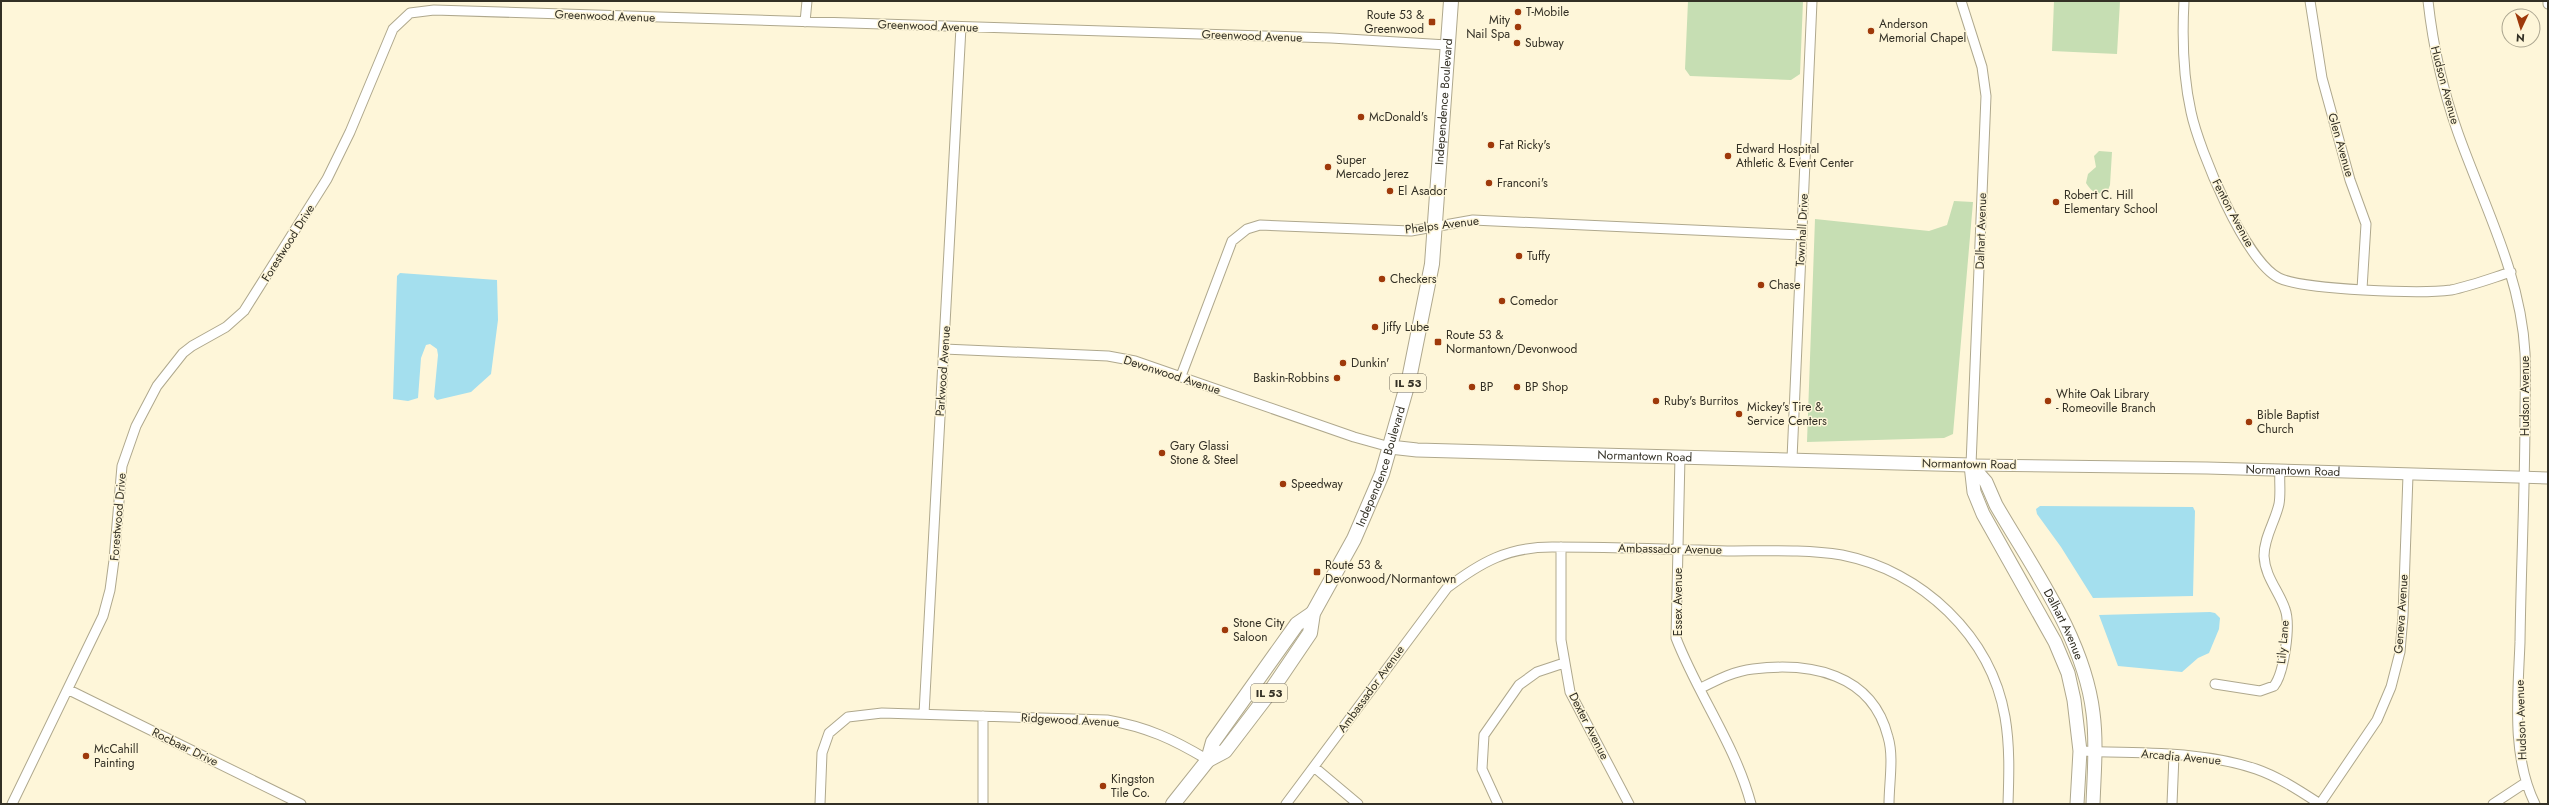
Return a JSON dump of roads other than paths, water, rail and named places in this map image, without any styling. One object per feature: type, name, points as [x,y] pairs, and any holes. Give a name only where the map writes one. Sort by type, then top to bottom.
[{"type":"main road","name":"Independence Boulevard","points":[[1173,804],[1208,760],[1213,742],[1298,624],[1313,613],[1354,539],[1375,492],[1390,447],[1420,332],[1432,264],[1451,1]]},
{"type":"main road","name":"Normantown Road","points":[[1390,447],[1423,450],[1971,465]]},
{"type":"main road","name":"Dalhart Avenue","points":[[1971,465],[1974,492],[1983,514],[2055,642],[2068,673],[2074,700],[2080,751],[2077,804]]},
{"type":"main road","name":"Dalhart Avenue","points":[[1971,465],[1986,482],[1996,505],[2077,648],[2086,679],[2093,712],[2096,752],[2093,804]]},
{"type":"street","points":[[805,22],[807,1]]},
{"type":"street","name":"Townhall Drive","points":[[1792,459],[1812,1]]},
{"type":"street","name":"Dalhart Avenue","points":[[1961,1],[1982,67],[1986,96],[1971,465]]},
{"type":"street","name":"Fenton Avenue","points":[[2184,1],[2184,62],[2191,113],[2206,159],[2235,222],[2258,260],[2279,278],[2301,283],[2425,292],[2451,290],[2512,272]]},
{"type":"street","name":"Glen Avenue","points":[[2310,1],[2322,78],[2350,180],[2366,224],[2362,288]]},
{"type":"street","name":"Hudson Avenue","points":[[2428,1],[2431,27],[2443,84],[2458,132],[2512,272],[2522,314],[2525,355],[2525,478],[2518,691],[2519,739],[2525,783],[2534,804]]},
{"type":"street","name":"Greenwood Avenue","points":[[410,14],[434,10],[1324,38],[1447,45]]},
{"type":"street","name":"Forestwood Drive","points":[[12,804],[69,690],[103,616],[110,590],[122,466],[136,426],[157,386],[176,359],[192,346],[226,327],[244,311],[262,285],[327,179],[350,132],[393,29],[410,14]]},
{"type":"street","name":"Parkwood Avenue","points":[[924,714],[961,27]]},
{"type":"street","name":"Phelps Avenue","points":[[1180,376],[1226,253],[1232,241],[1239,234],[1260,225],[1412,231],[1473,220],[1802,235]]},
{"type":"street","name":"Devonwood Avenue","points":[[944,349],[1108,356],[1135,361],[1354,437],[1390,447]]},
{"type":"street","name":"Essex Avenue","points":[[1680,456],[1676,638],[1683,656],[1736,756],[1751,804]]},
{"type":"street","name":"Normantown Road","points":[[1971,465],[2280,470],[2548,478]]},
{"type":"street","name":"Lily Lane","points":[[2215,684],[2260,691],[2274,686],[2280,676],[2287,619],[2286,610],[2266,568],[2264,556],[2265,544],[2279,503],[2280,470]]},
{"type":"street","name":"Geneva Avenue","points":[[2320,804],[2377,720],[2391,687],[2400,652],[2403,616],[2408,475]]},
{"type":"street","name":"Ambassador Avenue","points":[[1286,804],[1447,588],[1474,567],[1502,554],[1537,547],[1561,547],[1677,549],[1842,555],[1891,571],[1930,595],[1969,634],[1996,682],[2005,715],[2009,745],[2008,804]]},
{"type":"street","name":"Dexter Avenue","points":[[1561,547],[1560,620],[1564,663],[1570,692],[1629,804]]},
{"type":"street","points":[[1498,804],[1482,769],[1482,747],[1484,735],[1519,686],[1537,672],[1564,663]]},
{"type":"street","points":[[1701,688],[1738,672],[1769,668],[1819,671],[1852,683],[1863,692],[1879,712],[1889,738],[1889,804]]},
{"type":"street","name":"Rocbaar Drive","points":[[69,690],[301,804]]},
{"type":"street","points":[[820,804],[822,752],[829,733],[848,717],[858,715],[924,714]]},
{"type":"street","name":"Ridgewood Avenue","points":[[924,714],[1107,720],[1136,725],[1169,737],[1208,760]]},
{"type":"street","points":[[982,804],[983,716]]},
{"type":"street","name":"Arcadia Avenue","points":[[2080,751],[2174,755],[2230,761],[2257,769],[2284,782],[2320,804]]},
{"type":"street","points":[[2172,804],[2174,755]]},
{"type":"street","points":[[1314,767],[1358,804]]},
{"type":"street","points":[[2493,804],[2525,783]]},
{"type":"water","points":[[400,273],[497,280],[498,320],[491,374],[471,392],[437,400],[434,397],[438,355],[437,349],[430,344],[426,345],[421,358],[418,398],[408,401],[393,399],[397,276]]},
{"type":"water","points":[[2040,506],[2193,507],[2195,511],[2193,596],[2093,598],[2061,547],[2037,514],[2036,509]]},
{"type":"water","points":[[2215,613],[2220,618],[2219,629],[2209,653],[2198,658],[2182,672],[2118,666],[2099,615]]},
{"type":"place","name":"T-Mobile","points":[[1518,12]]},
{"type":"place","name":"Route 53 & Greenwood","points":[[1432,22]]},
{"type":"place","name":"Mity Nail Spa","points":[[1518,27]]},
{"type":"place","name":"Anderson Memorial Chapel","points":[[1871,31]]},
{"type":"place","name":"Subway","points":[[1517,43]]},
{"type":"place","name":"McDonald's","points":[[1361,117]]},
{"type":"place","name":"Fat Ricky's","points":[[1491,145]]},
{"type":"place","name":"Edward Hospital Athletic & Event Center","points":[[1728,156]]},
{"type":"place","name":"Super Mercado Jerez","points":[[1328,167]]},
{"type":"place","name":"Franconi's","points":[[1489,183]]},
{"type":"place","name":"El Asador","points":[[1390,191]]},
{"type":"place","name":"Robert C. Hill Elementary School","points":[[2056,202]]},
{"type":"place","name":"Tuffy","points":[[1519,256]]},
{"type":"place","name":"Checkers","points":[[1382,279]]},
{"type":"place","name":"Chase","points":[[1761,285]]},
{"type":"place","name":"Comedor","points":[[1502,301]]},
{"type":"place","name":"Jiffy Lube","points":[[1375,327]]},
{"type":"place","name":"Route 53 & Normantown/Devonwood","points":[[1438,342]]},
{"type":"place","name":"Dunkin'","points":[[1343,363]]},
{"type":"place","name":"Baskin-Robbins","points":[[1337,378]]},
{"type":"place","name":"BP","points":[[1472,387]]},
{"type":"place","name":"BP Shop","points":[[1517,387]]},
{"type":"place","name":"Ruby's Burritos","points":[[1656,401]]},
{"type":"place","name":"White Oak Library - Romeoville Branch","points":[[2048,401]]},
{"type":"place","name":"Mickey's Tire & Service Centers","points":[[1739,414]]},
{"type":"place","name":"Bible Baptist Church","points":[[2249,422]]},
{"type":"place","name":"Gary Glassi Stone & Steel","points":[[1162,453]]},
{"type":"place","name":"Speedway","points":[[1283,484]]},
{"type":"place","name":"Route 53 & Devonwood/Normantown","points":[[1317,572]]},
{"type":"place","name":"Stone City Saloon","points":[[1225,630]]},
{"type":"place","name":"McCahill Painting","points":[[86,756]]},
{"type":"place","name":"Kingston Tile Co.","points":[[1103,786]]}]
